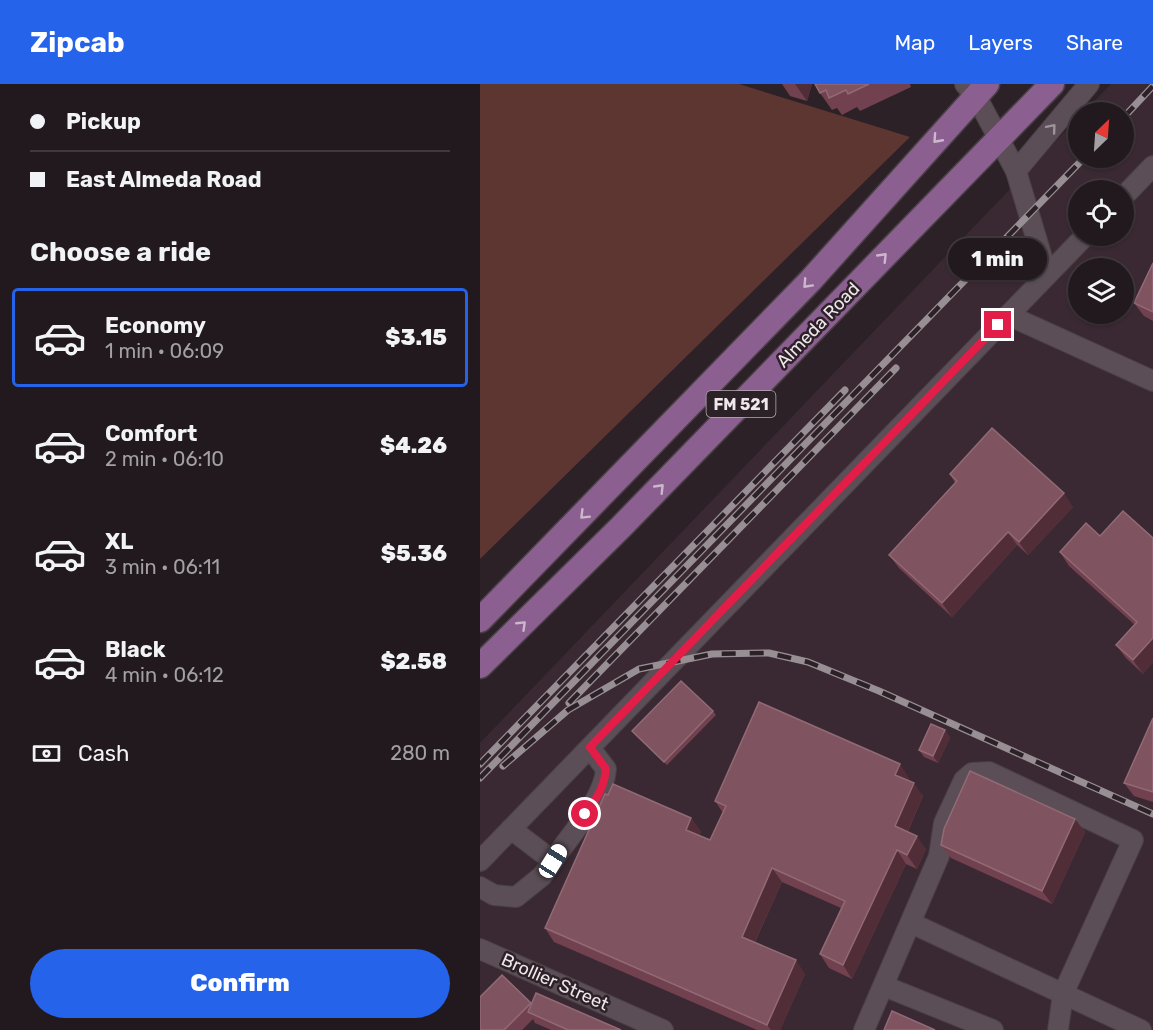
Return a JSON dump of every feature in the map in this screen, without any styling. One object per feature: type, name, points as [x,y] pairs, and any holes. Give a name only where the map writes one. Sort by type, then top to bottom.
[{"type":"main road","name":"Almeda Road","points":[[480,666],[637,511],[1052,84]]},
{"type":"main road","name":"Almeda Road","points":[[480,620],[810,281],[976,88]]},
{"type":"street","points":[[1016,171],[1089,84]]},
{"type":"street","points":[[976,88],[1016,171],[1047,274]]},
{"type":"street","points":[[1134,186],[1153,166]]},
{"type":"street","points":[[480,861],[1075,246]]},
{"type":"street","points":[[1008,315],[1153,381]]},
{"type":"street","points":[[480,887],[494,895],[516,897],[542,876],[599,795],[605,781],[606,769],[590,747]]},
{"type":"street","points":[[864,1030],[939,856],[944,823],[964,780],[972,773],[989,772],[1133,840],[1064,994],[1058,1030]]},
{"type":"street","points":[[511,829],[553,861]]},
{"type":"street","points":[[911,923],[1141,1030]]},
{"type":"street","name":"Brollier Street","points":[[480,949],[663,1030]]},
{"type":"street","points":[[884,986],[993,1030]]},
{"type":"shaded area","points":[[480,84],[739,84],[910,137],[480,559]]},
{"type":"shaded area","points":[[1111,84],[1153,84],[1153,1030],[480,1030],[480,743],[1068,128],[1068,168],[1134,168],[1134,102],[1094,102]]},
{"type":"building","points":[[815,84],[869,84],[848,94],[846,90],[829,98],[826,90],[820,93]]},
{"type":"building","points":[[1153,263],[1153,312],[1134,303]]},
{"type":"building","points":[[992,428],[1064,493],[1019,542],[1008,532],[942,603],[889,555],[957,481],[950,474]]},
{"type":"building","points":[[1123,511],[1153,538],[1153,638],[1133,660],[1116,645],[1137,622],[1060,552],[1086,523],[1100,536]]},
{"type":"building","points":[[681,681],[713,711],[664,762],[632,731]]},
{"type":"building","points":[[759,702],[900,764],[895,775],[914,783],[895,826],[917,836],[907,855],[897,850],[843,965],[820,954],[845,901],[772,868],[742,937],[796,960],[767,1025],[545,928],[605,794],[608,795],[613,784],[691,818],[686,830],[710,840],[726,806],[715,801]]},
{"type":"building","points":[[1153,718],[1153,792],[1124,783]]},
{"type":"building","points":[[931,724],[945,730],[933,756],[919,750]]},
{"type":"building","points":[[970,771],[1075,819],[1042,891],[941,845],[944,829]]},
{"type":"building","points":[[502,975],[531,1003],[504,1030],[480,1030],[480,997]]},
{"type":"building","points":[[536,993],[621,1030],[568,1030],[528,1012]]},
{"type":"building","points":[[892,1011],[935,1030],[884,1030]]},
{"type":"railway","points":[[1134,106],[1153,86]]},
{"type":"railway","points":[[480,778],[1074,168]]},
{"type":"railway","points":[[569,703],[896,368]]},
{"type":"railway","points":[[480,764],[845,390]]},
{"type":"railway","points":[[503,766],[568,710],[639,669],[712,654],[769,653],[808,662],[879,691],[1153,814]]},
{"type":"route","points":[[585,814],[599,795],[605,781],[606,769],[590,747],[998,325]]}]
